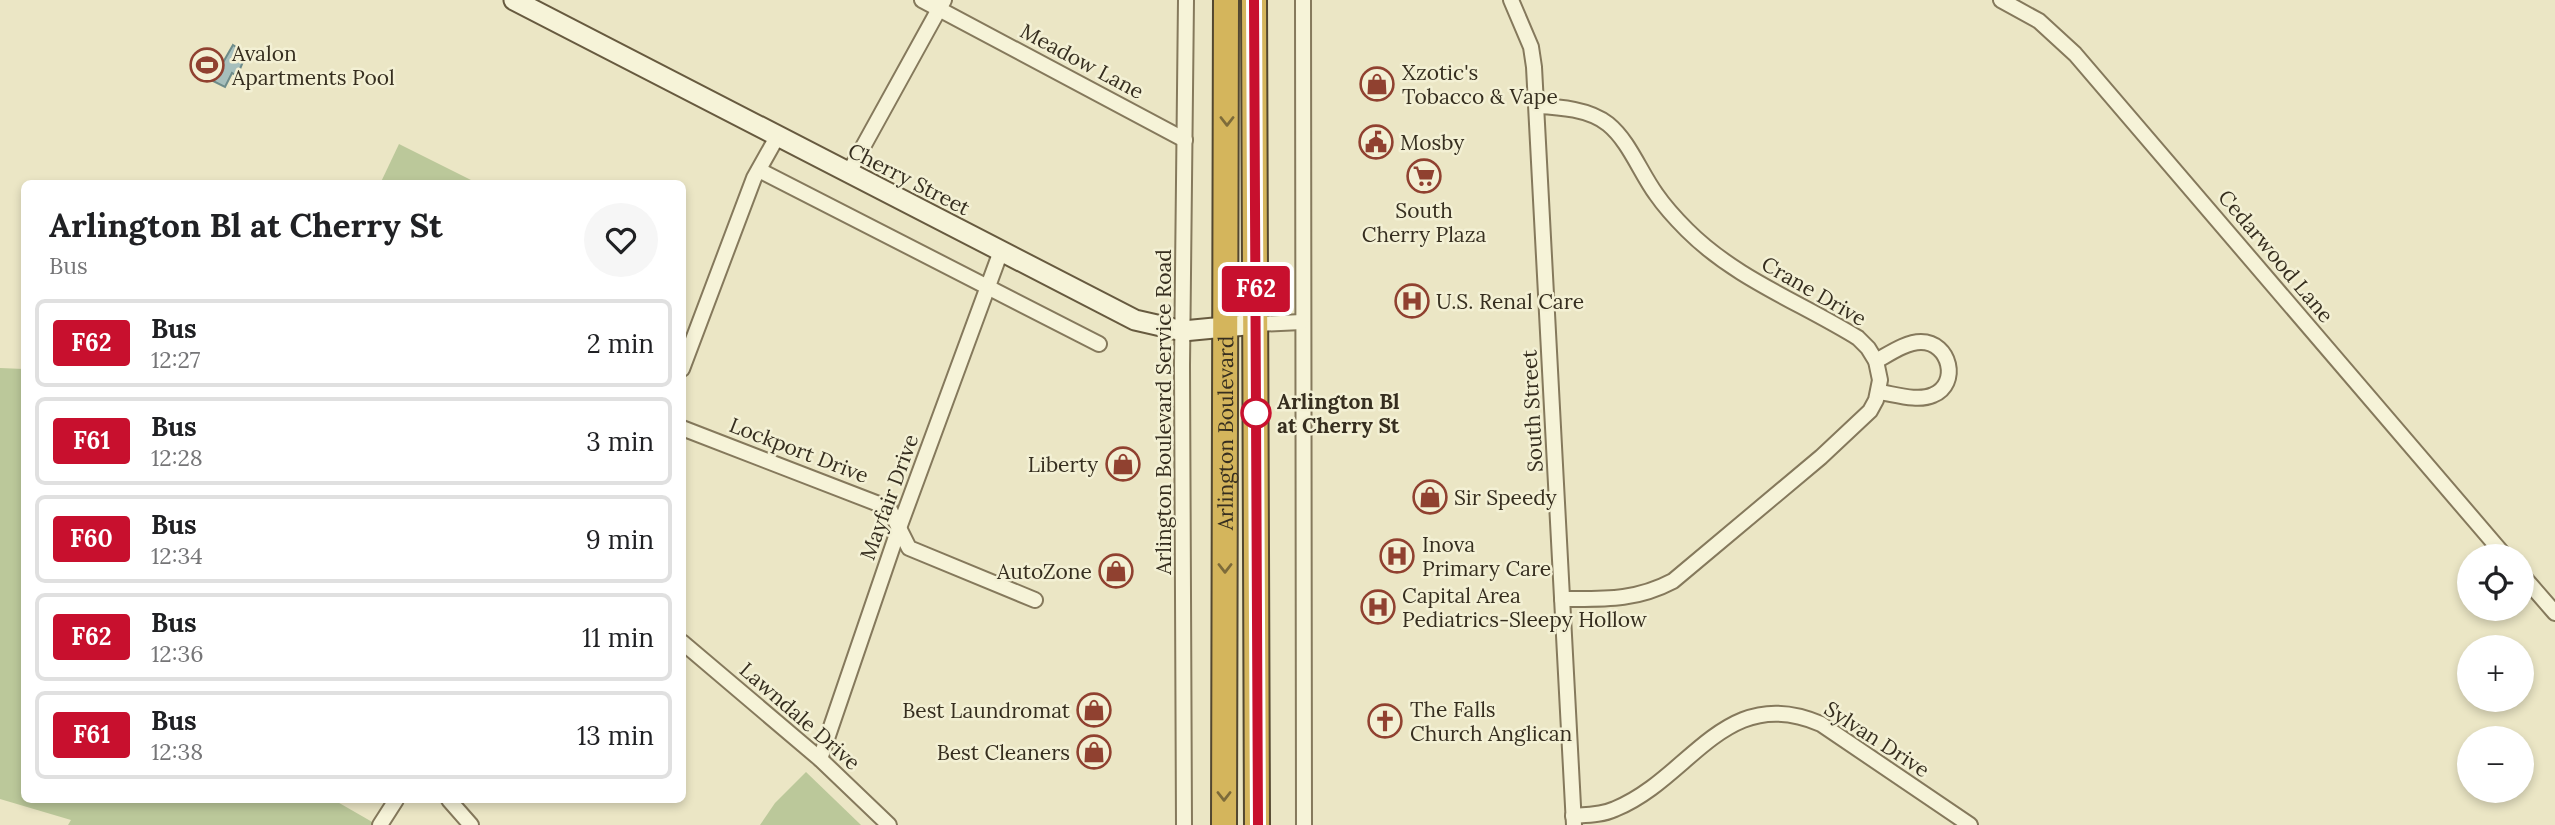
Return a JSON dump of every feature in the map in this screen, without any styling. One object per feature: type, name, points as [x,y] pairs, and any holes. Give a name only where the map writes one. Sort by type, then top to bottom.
[{"type":"highway","name":"Arlington Boulevard","points":[[1224,825],[1226,0]]},
{"type":"highway","name":"Arlington Boulevard","points":[[1254,0],[1258,825]]},
{"type":"street","name":"Cherry Street","points":[[514,0],[1135,320],[1183,331],[1302,322]]},
{"type":"street","name":"Meadow Lane","points":[[922,0],[941,4],[1185,140]]},
{"type":"street","name":"Arlington Boulevard Service Road","points":[[1184,825],[1183,331],[1186,0]]},
{"type":"street","points":[[1303,0],[1304,825]]},
{"type":"street","name":"South Street","points":[[1511,0],[1531,47],[1537,106],[1573,821]]},
{"type":"street","name":"Cedarwood Lane","points":[[2001,0],[2039,21],[2084,63],[2495,544]]},
{"type":"street","points":[[848,174],[941,4]]},
{"type":"street","name":"Crane Drive","points":[[1537,106],[1573,110],[1606,122],[1618,133],[1656,195],[1689,232],[1749,279],[1858,338],[1875,360]]},
{"type":"street","points":[[686,359],[759,170],[777,137]]},
{"type":"street","points":[[759,170],[1099,344]]},
{"type":"street","name":"Mayfair Drive","points":[[820,759],[899,528],[1001,251]]},
{"type":"street","points":[[1562,599],[1634,597],[1655,591],[1673,581],[1870,411],[1879,392],[1880,380],[1875,360],[1922,342],[1934,345],[1948,360],[1950,370],[1947,381],[1941,390],[1933,395],[1923,398],[1879,392]]},
{"type":"street","name":"Lockport Drive","points":[[686,430],[889,508],[909,548],[1035,600]]},
{"type":"street","points":[[2534,589],[2555,613]]},
{"type":"street","name":"Lawndale Drive","points":[[686,645],[820,759],[889,825]]},
{"type":"street","name":"Sylvan Drive","points":[[1573,821],[1614,810],[1634,800],[1721,732],[1747,718],[1764,713],[1784,713],[1803,716],[1821,724],[1970,825]]},
{"type":"street","points":[[380,825],[394,803]]},
{"type":"street","points":[[452,803],[471,825]]},
{"type":"green space","points":[[399,144],[471,180],[382,180]]},
{"type":"green space","points":[[0,368],[21,369],[21,803],[339,803],[374,823],[68,825],[71,820],[0,799]]},
{"type":"green space","points":[[806,772],[861,825],[760,825],[775,803]]},
{"type":"water","name":"Avalon Apartments Pool","points":[[233,45],[244,52],[241,55],[245,57],[237,76],[232,73],[225,87],[209,79],[211,74],[207,77],[197,71],[199,68],[196,67],[204,55],[217,60],[215,64],[221,66]]},
{"type":"bus line","name":"F62","points":[[1254,0],[1258,825]]},
{"type":"place","name":"Avalon Apartments Pool","points":[[207,65]]},
{"type":"place","name":"Xzotic's Tobacco & Vape","points":[[1377,84]]},
{"type":"place","name":"Mosby","points":[[1376,142]]},
{"type":"place","name":"South Cherry Plaza","points":[[1424,176]]},
{"type":"place","name":"U.S. Renal Care","points":[[1412,301]]},
{"type":"place","name":"Arlington Bl at Cherry St","points":[[1256,413]]},
{"type":"place","name":"Liberty","points":[[1123,464]]},
{"type":"place","name":"Sir Speedy","points":[[1430,497]]},
{"type":"place","name":"Inova Primary Care","points":[[1397,556]]},
{"type":"place","name":"AutoZone","points":[[1116,571]]},
{"type":"place","name":"Capital Area Pediatrics-Sleepy Hollow","points":[[1378,607]]},
{"type":"place","name":"Best Laundromat","points":[[1094,710]]},
{"type":"place","name":"The Falls Church Anglican","points":[[1385,721]]},
{"type":"place","name":"Best Cleaners","points":[[1094,752]]}]
